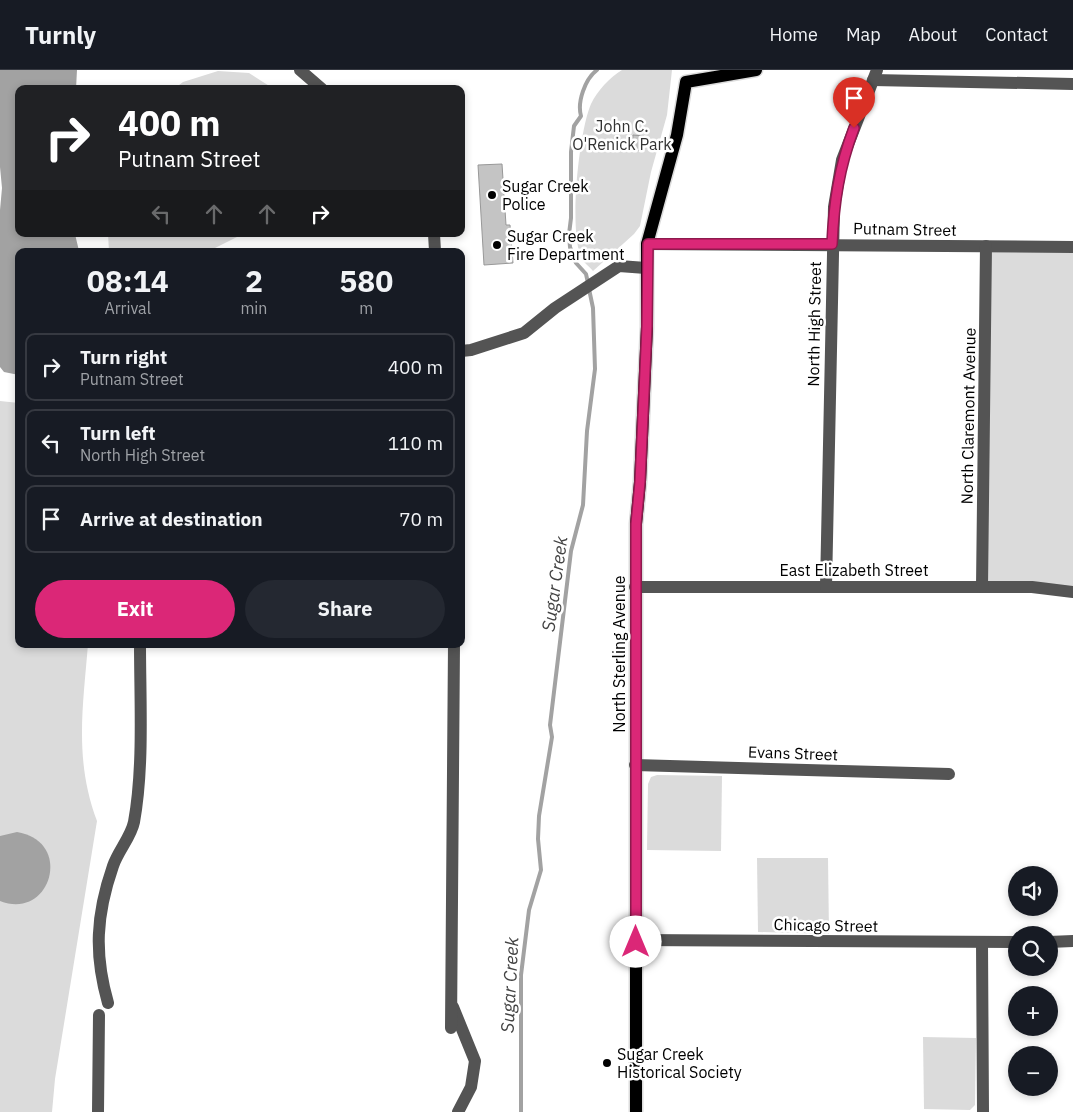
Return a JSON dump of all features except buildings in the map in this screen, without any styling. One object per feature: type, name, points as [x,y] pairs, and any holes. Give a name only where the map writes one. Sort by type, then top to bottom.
[{"type":"main road","name":"North Sterling Avenue","points":[[636,1112],[635,587],[636,524],[640,482],[647,326],[646,268],[648,244],[677,135],[686,82],[756,70]]},
{"type":"street","points":[[300,70],[317,85]]},
{"type":"street","points":[[875,75],[1073,84]]},
{"type":"street","name":"North High Street","points":[[826,587],[834,207],[842,160],[875,75]]},
{"type":"street","name":"Putnam Street","points":[[648,244],[1073,247]]},
{"type":"street","name":"North Claremont Avenue","points":[[982,586],[986,246]]},
{"type":"street","points":[[465,351],[524,333],[555,308],[620,266],[646,268]]},
{"type":"street","name":"East Elizabeth Street","points":[[635,587],[982,586],[1032,587],[1073,592]]},
{"type":"street","points":[[108,1003],[100,973],[98,923],[113,865],[134,824],[138,781],[140,648]]},
{"type":"street","points":[[450,1028],[454,648]]},
{"type":"street","name":"Evans Street","points":[[635,765],[949,774]]},
{"type":"street","name":"Chicago Street","points":[[636,940],[1008,942]]},
{"type":"street","points":[[1058,942],[1073,941]]},
{"type":"street","points":[[982,942],[983,1112]]},
{"type":"street","points":[[451,1002],[474,1061],[471,1087],[458,1112]]},
{"type":"street","points":[[98,1112],[99,1015]]},
{"type":"green space","name":"John C. O'Renick Park","points":[[622,70],[672,70],[667,115],[651,172],[640,226],[634,234],[593,271],[582,259],[578,246],[576,206],[579,158],[591,104],[604,85]]},
{"type":"green space","points":[[218,71],[249,73],[268,85],[179,85],[183,82]]},
{"type":"green space","points":[[108,237],[237,237],[215,248],[109,248]]},
{"type":"green space","points":[[986,246],[1073,247],[1073,592],[982,587]]},
{"type":"green space","points":[[0,401],[15,403],[15,648],[88,648],[82,733],[83,755],[85,776],[97,821],[55,1079],[52,1112],[0,1112]]},
{"type":"green space","points":[[657,775],[722,776],[721,851],[647,850],[648,784],[651,777]]},
{"type":"green space","points":[[757,858],[828,858],[829,934],[758,932]]},
{"type":"green space","points":[[923,1037],[976,1038],[975,1105],[970,1110],[924,1109]]},
{"type":"shaded area","points":[[0,70],[77,70],[76,85],[15,85],[15,237],[76,237],[78,248],[15,248],[15,374],[4,372],[0,367],[0,210],[2,188],[0,167]]},
{"type":"shaded area","points":[[17,832],[35,838],[46,849],[50,863],[49,877],[43,890],[32,900],[18,904],[0,901],[0,836]]},
{"type":"waterway","name":"Sugar Creek","points":[[588,283],[586,274],[576,263],[570,247],[571,152],[574,126],[581,116],[580,104],[583,91],[589,79],[597,70]]},
{"type":"waterway","name":"Sugar Creek","points":[[521,1112],[521,975],[529,910],[541,870],[538,839],[539,816],[552,737],[550,725],[571,551],[583,505],[587,431],[595,369],[593,308],[589,289]]},
{"type":"place","name":"Sugar Creek Police","points":[[492,195]]},
{"type":"place","name":"Sugar Creek Fire Department","points":[[497,245]]},
{"type":"place","name":"Sugar Creek Historical Society","points":[[607,1063]]},
{"type":"route","points":[[636,942],[636,524],[640,482],[647,326],[646,268],[648,244],[832,244],[834,207],[842,160],[854,128]]}]
